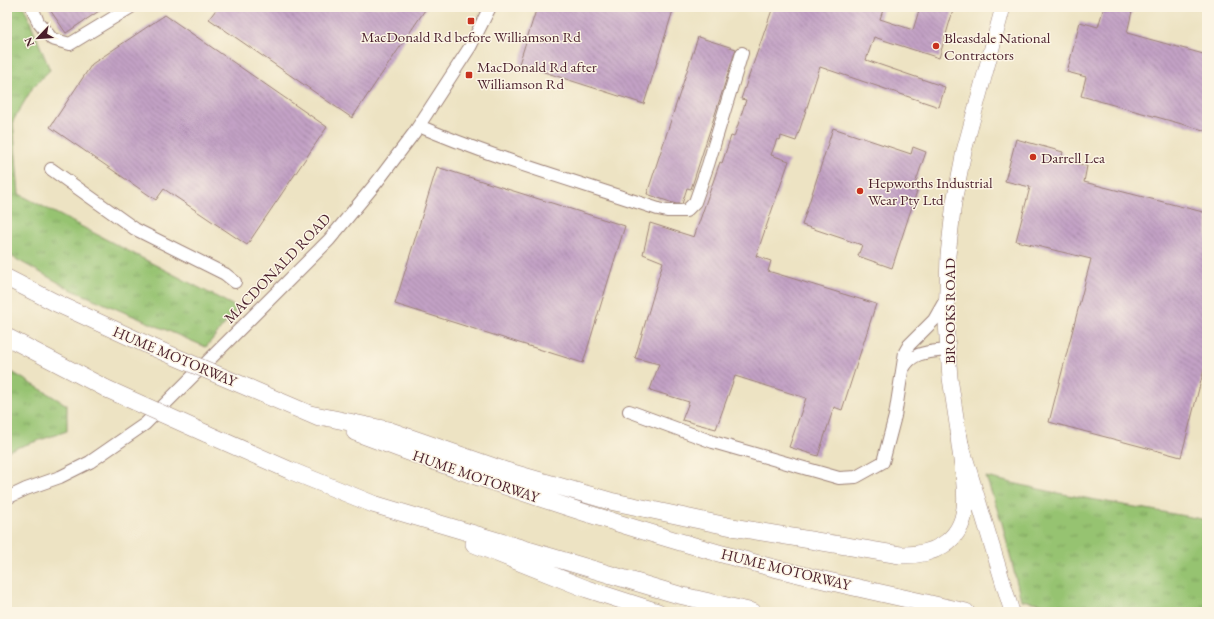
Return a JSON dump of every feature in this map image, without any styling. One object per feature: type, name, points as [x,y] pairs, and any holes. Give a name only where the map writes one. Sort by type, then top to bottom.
[{"type":"highway","name":"HUME MOTORWAY","points":[[7,278],[54,302],[152,347],[310,414],[438,463],[567,507],[767,566],[966,612]]},
{"type":"highway","points":[[7,336],[107,389],[289,470],[587,589],[658,612]]},
{"type":"highway","points":[[310,414],[388,430],[506,471],[610,501],[732,527],[900,556],[923,554],[936,550],[950,540],[958,530],[964,514],[966,501],[959,437]]},
{"type":"highway","points":[[373,504],[679,594],[752,612]]},
{"type":"main road","name":"BROOKS ROAD","points":[[1003,7],[961,166],[950,236],[946,298],[947,350],[952,398],[959,437],[1012,612]]},
{"type":"street","points":[[32,7],[38,22],[52,39],[70,44],[131,7]]},
{"type":"street","name":"MACDONALD ROAD","points":[[7,498],[26,489],[60,477],[90,462],[145,424],[329,240],[377,182],[419,126],[470,47],[490,7]]},
{"type":"street","points":[[419,126],[449,139],[500,157],[658,209],[667,211],[686,211],[694,202],[708,165],[742,53]]},
{"type":"street","points":[[51,169],[135,229],[225,274],[235,282]]},
{"type":"street","points":[[629,411],[713,442],[791,465],[839,478],[856,477],[883,462],[895,416],[907,348],[934,320],[946,298]]},
{"type":"street","points":[[902,374],[907,362],[912,357],[928,352],[947,350]]},
{"type":"street","name":"MACDONALD ROAD","points":[[7,491],[26,489]]},
{"type":"green space","points":[[7,7],[24,7],[50,70],[33,87],[13,121],[19,194],[238,308],[206,347],[70,289],[7,254]]},
{"type":"green space","points":[[7,369],[67,405],[67,431],[7,451]]},
{"type":"green space","points":[[986,477],[1052,492],[1207,520],[1207,612],[1091,612],[1021,600],[1002,523]]},
{"type":"building","points":[[48,7],[105,7],[66,33]]},
{"type":"building","points":[[218,7],[427,7],[352,118],[209,19]]},
{"type":"building","points":[[537,7],[674,7],[644,104],[519,64]]},
{"type":"building","points":[[773,7],[884,7],[880,19],[913,30],[920,7],[954,7],[939,58],[874,37],[866,60],[945,87],[939,107],[820,67],[796,141],[781,136],[780,140],[777,139],[771,155],[789,161],[756,256],[771,261],[768,271],[876,304],[842,410],[834,407],[818,456],[789,447],[806,398],[735,376],[716,429],[682,420],[689,402],[650,390],[659,364],[635,358],[663,262],[643,254],[650,223],[694,237],[720,162],[722,163],[731,136],[734,137],[746,100],[741,99]]},
{"type":"building","points":[[1104,7],[1133,7],[1127,33],[1207,55],[1207,131],[1081,96],[1086,77],[1067,72],[1080,22],[1098,27]]},
{"type":"building","points":[[165,15],[327,127],[247,245],[164,189],[156,200],[50,127],[92,64]]},
{"type":"building","points":[[698,37],[736,49],[691,189],[687,188],[682,204],[676,204],[647,194]]},
{"type":"building","points":[[833,128],[911,154],[913,147],[926,152],[914,187],[918,188],[892,268],[858,256],[862,245],[802,225]]},
{"type":"building","points":[[1016,139],[1063,152],[1061,160],[1087,166],[1084,182],[1207,213],[1207,358],[1181,457],[1049,422],[1091,259],[1016,241],[1030,187],[1005,181]]},
{"type":"building","points":[[437,167],[625,226],[583,363],[395,304]]},
{"type":"place","name":"MacDonald Rd before Williamson Rd","points":[[471,21]]},
{"type":"place","name":"Bleasdale National Contractors","points":[[936,46]]},
{"type":"place","name":"MacDonald Rd after Williamson Rd","points":[[469,75]]},
{"type":"place","name":"Darrell Lea","points":[[1033,157]]},
{"type":"place","name":"Hepworths Industrial Wear Pty Ltd","points":[[860,191]]}]
